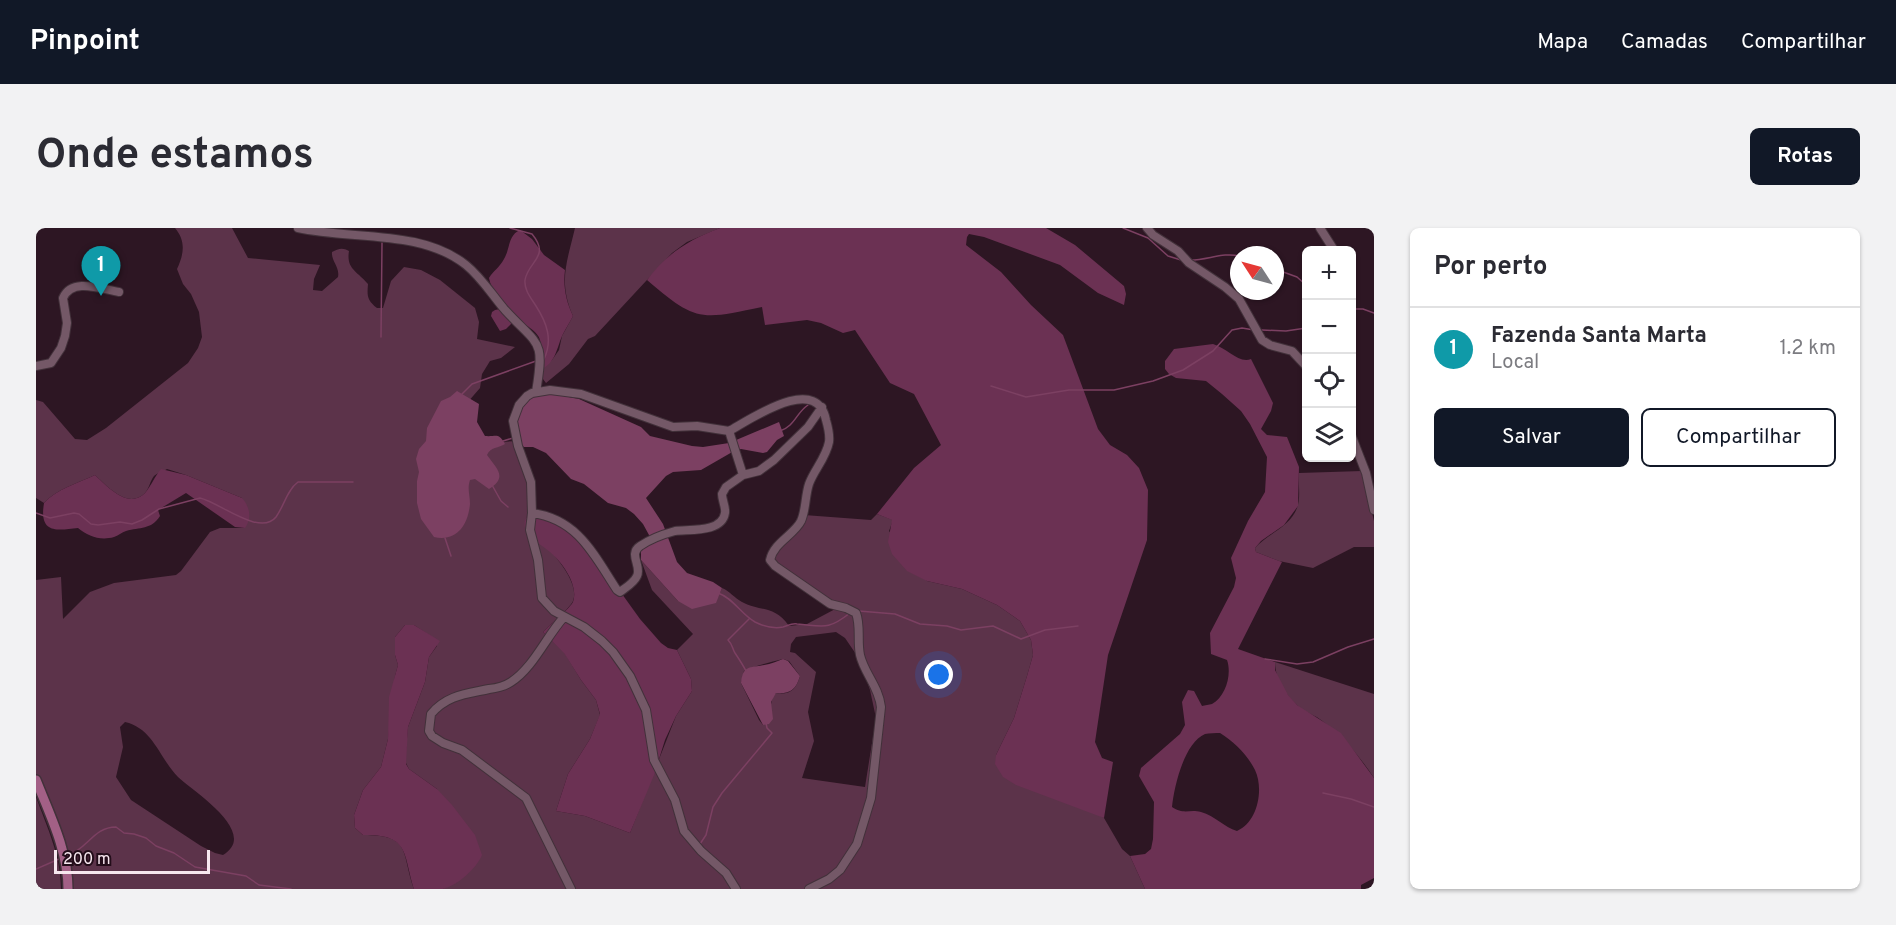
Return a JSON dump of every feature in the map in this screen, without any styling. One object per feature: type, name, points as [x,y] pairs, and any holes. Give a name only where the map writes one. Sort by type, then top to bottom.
[{"type":"main road","points":[[36,780],[63,854],[68,884]]},
{"type":"street","points":[[298,228],[330,234],[420,243],[446,252],[480,278],[539,346],[541,363],[536,392]]},
{"type":"street","points":[[1147,228],[1153,235],[1178,251],[1190,263],[1226,287],[1239,299],[1262,340],[1270,345],[1292,351],[1302,362]]},
{"type":"street","points":[[1320,228],[1331,246]]},
{"type":"street","points":[[36,366],[51,363],[63,343],[67,323],[63,298],[67,291],[82,285],[118,292]]},
{"type":"street","points":[[736,889],[726,873],[701,851],[684,831],[675,800],[654,760],[646,711],[630,676],[602,641],[584,627],[554,611],[542,598],[538,560],[530,530],[531,482],[518,446],[513,421],[519,405],[527,396],[536,392],[550,390],[581,394],[673,427],[697,426],[729,431],[786,401],[805,399],[822,407],[829,436],[827,450],[810,482],[802,519],[783,538],[770,560],[775,566],[828,603],[856,613],[859,626],[859,653],[878,693],[881,707],[871,798],[857,844],[840,870],[829,879],[809,889]]},
{"type":"street","points":[[532,513],[547,515],[572,529],[587,544],[620,592],[638,576],[635,557],[640,546],[667,533],[706,528],[720,522],[725,514],[722,495],[726,487],[743,475],[759,471],[774,460],[808,427],[822,407]]},
{"type":"street","points":[[729,431],[743,475]]},
{"type":"street","points":[[1356,447],[1366,473],[1374,510]]},
{"type":"street","points":[[564,617],[516,679],[502,686],[445,701],[431,714],[429,731],[436,740],[462,750],[526,798],[572,889]]},
{"type":"street","points":[[68,884],[74,889]]},
{"type":"shaded area","points":[[175,228],[232,228],[248,258],[320,265],[314,279],[313,290],[322,291],[338,277],[332,252],[340,249],[347,250],[351,266],[368,284],[368,298],[377,308],[383,308],[391,281],[404,267],[421,270],[440,280],[475,308],[479,322],[477,339],[515,347],[501,358],[490,361],[482,374],[480,388],[467,403],[481,443],[517,441],[522,447],[530,473],[533,510],[528,513],[525,523],[558,559],[571,581],[574,592],[571,604],[543,632],[564,652],[596,700],[600,715],[590,739],[568,774],[556,811],[585,816],[630,833],[676,716],[692,691],[691,679],[677,650],[693,634],[652,590],[641,560],[678,601],[715,603],[722,588],[742,602],[773,612],[789,626],[807,624],[839,607],[780,569],[769,555],[804,515],[871,520],[877,514],[893,520],[889,531],[927,581],[962,589],[997,605],[1020,621],[1031,640],[1033,655],[1014,718],[996,755],[1104,818],[1122,849],[1130,856],[1145,889],[442,889],[457,882],[437,789],[409,769],[405,761],[408,727],[425,682],[429,657],[437,646],[435,639],[414,625],[405,625],[395,637],[395,655],[398,665],[388,739],[381,767],[363,790],[354,815],[355,828],[363,835],[390,838],[402,848],[414,889],[69,889],[63,849],[36,774],[36,580],[61,577],[63,619],[90,592],[114,583],[176,575],[210,532],[220,528],[245,528],[242,498],[167,469],[154,476],[145,493],[138,498],[125,498],[95,475],[61,490],[44,503],[36,498],[36,400],[43,402],[75,439],[87,440],[106,428],[188,363],[198,348],[202,337],[199,312],[177,269],[183,248],[179,233]],"holes":[[[836,632],[845,638],[860,660],[876,718],[865,787],[802,778],[814,741],[808,712],[816,672],[795,653],[790,652],[791,644],[796,637]],[[783,659],[789,661],[800,676],[792,691],[774,695],[771,705],[772,719],[763,725],[741,683],[744,671]],[[125,722],[143,731],[178,777],[209,802],[229,824],[234,836],[232,846],[223,855],[201,846],[131,800],[116,777],[123,747],[120,727]]]},
{"type":"shaded area","points":[[575,228],[720,228],[687,242],[672,253],[595,336],[588,339],[569,364],[546,383],[537,371],[552,360],[559,350],[562,336],[573,316],[566,293],[565,272]]},
{"type":"shaded area","points":[[720,228],[1046,228],[1075,245],[1124,286],[1126,294],[1124,305],[1098,293],[1060,265],[984,237],[969,234],[967,237],[966,245],[1001,272],[1063,335],[1098,429],[1110,445],[1127,455],[1139,468],[1148,490],[1147,540],[1108,655],[1095,742],[1102,758],[1113,762],[1104,818],[1016,785],[1003,777],[995,764],[996,755],[1014,718],[1033,655],[1031,640],[1020,621],[997,605],[962,589],[927,581],[907,571],[892,554],[888,542],[892,520],[877,514],[914,468],[941,445],[914,394],[890,383],[855,330],[843,333],[821,323],[807,320],[765,325],[762,307],[725,314],[700,314],[677,304],[647,280],[662,262],[679,248]]},
{"type":"shaded area","points":[[520,230],[532,239],[544,255],[565,270],[566,294],[573,316],[552,360],[545,368],[539,370],[541,346],[534,331],[519,321],[514,321],[506,329],[500,331],[491,316],[495,310],[505,308],[506,304],[491,286],[489,278],[504,259],[513,235]]},
{"type":"shaded area","points":[[1213,344],[1237,358],[1251,359],[1273,403],[1261,429],[1267,435],[1287,437],[1299,467],[1298,506],[1284,525],[1255,548],[1256,552],[1282,562],[1238,649],[1275,662],[1275,670],[1288,695],[1297,705],[1341,733],[1374,778],[1374,878],[1361,885],[1361,889],[1145,889],[1130,856],[1145,854],[1151,849],[1153,839],[1154,802],[1139,776],[1141,768],[1180,734],[1185,725],[1182,702],[1188,690],[1194,691],[1202,706],[1212,704],[1217,700],[1227,684],[1229,672],[1227,660],[1211,654],[1210,633],[1234,587],[1236,578],[1231,558],[1248,521],[1265,492],[1267,457],[1250,424],[1241,411],[1206,381],[1176,378],[1169,374],[1165,369],[1165,361],[1174,349]],"holes":[[[1220,733],[1240,749],[1258,778],[1259,795],[1254,813],[1244,827],[1237,831],[1206,814],[1197,811],[1180,811],[1172,807],[1181,766],[1191,746],[1205,734]]]},
{"type":"shaded area","points":[[457,391],[479,404],[477,422],[485,436],[499,436],[505,444],[492,449],[487,455],[499,473],[495,485],[489,489],[475,479],[470,480],[469,512],[464,525],[449,537],[434,537],[421,519],[417,503],[419,472],[416,459],[419,449],[426,441],[427,428],[441,401]]},
{"type":"shaded area","points":[[549,393],[579,399],[641,427],[650,436],[692,446],[703,447],[729,443],[779,422],[784,436],[777,440],[767,452],[741,449],[701,470],[673,472],[666,476],[646,498],[663,524],[677,562],[687,573],[713,582],[722,588],[716,603],[692,609],[678,601],[641,560],[641,549],[651,541],[643,524],[634,514],[626,508],[608,503],[584,484],[571,479],[546,453],[533,447],[524,447],[519,443],[515,424],[526,400],[534,394]]},
{"type":"shaded area","points":[[161,469],[186,475],[242,498],[249,513],[249,520],[245,528],[235,527],[186,493],[158,510],[160,516],[153,524],[109,538],[94,537],[78,528],[62,530],[46,525],[43,513],[44,503],[55,494],[75,484],[95,475],[125,498],[138,498],[145,493]]},
{"type":"shaded area","points":[[1362,471],[1374,521],[1374,547],[1354,547],[1313,568],[1279,561],[1256,552],[1255,548],[1260,543],[1294,515],[1299,500],[1299,473]]},
{"type":"shaded area","points":[[533,510],[552,515],[594,555],[640,619],[661,643],[677,650],[691,679],[692,691],[676,716],[665,740],[654,775],[630,833],[585,816],[556,811],[568,774],[590,739],[600,714],[596,700],[564,653],[543,632],[573,602],[574,588],[572,581],[555,556],[526,530],[526,519]]},
{"type":"shaded area","points":[[405,625],[414,625],[440,641],[429,657],[425,682],[408,727],[406,764],[409,769],[437,789],[452,805],[475,835],[482,855],[466,876],[443,889],[414,889],[405,856],[397,842],[389,838],[363,835],[355,828],[354,815],[363,790],[381,767],[388,739],[389,697],[398,665],[395,655],[395,637]]},
{"type":"shaded area","points":[[783,659],[788,661],[800,676],[797,685],[792,690],[776,693],[771,702],[773,719],[769,724],[763,725],[741,683],[743,673],[748,668]]},
{"type":"shaded area","points":[[1275,662],[1374,694],[1374,778],[1336,733],[1299,707],[1288,696],[1277,676]]},
{"type":"shaded area","points":[[36,797],[56,853],[61,889],[36,889]]},
{"type":"waterway","points":[[510,228],[532,234],[539,248],[539,254],[527,274],[525,284],[528,294],[540,312],[547,332],[548,345],[544,359]]},
{"type":"waterway","points":[[1123,228],[1148,238],[1168,256],[1181,260]]},
{"type":"waterway","points":[[381,337],[382,243]]},
{"type":"waterway","points":[[1191,260],[1230,255]]},
{"type":"waterway","points":[[1284,272],[1302,281]]},
{"type":"waterway","points":[[1356,309],[1374,313]]},
{"type":"waterway","points":[[991,386],[1026,397],[1069,390],[1114,390],[1153,381],[1183,370],[1213,351],[1232,330],[1242,328],[1254,330]]},
{"type":"waterway","points":[[1262,330],[1286,331],[1302,329]]},
{"type":"waterway","points":[[462,394],[472,384],[536,361]]},
{"type":"waterway","points":[[780,431],[789,426],[808,405]]},
{"type":"waterway","points":[[503,441],[513,438]]},
{"type":"waterway","points":[[36,513],[50,518],[74,513],[79,514],[91,524],[98,525],[120,522],[132,524],[159,509],[200,498],[250,521],[260,523],[269,522],[276,517],[291,489],[298,482],[353,482]]},
{"type":"waterway","points":[[492,485],[501,501],[508,507]]},
{"type":"waterway","points":[[445,538],[451,556]]},
{"type":"waterway","points":[[718,593],[745,615],[765,626],[783,627],[791,624],[825,626],[836,623],[850,613]]},
{"type":"waterway","points":[[859,611],[895,614],[920,624],[947,626],[961,630],[993,626],[1021,639],[1045,630],[1078,626]]},
{"type":"waterway","points":[[746,671],[728,640],[749,619]]},
{"type":"waterway","points":[[1265,659],[1297,664],[1313,662],[1374,639]]},
{"type":"waterway","points":[[700,844],[706,835],[713,807],[722,793],[772,733],[766,723]]},
{"type":"waterway","points":[[1323,793],[1374,807]]},
{"type":"waterway","points":[[69,855],[76,852],[102,830],[116,827],[124,833],[146,838],[195,867],[246,876],[259,885],[291,889]]},
{"type":"waterway","points":[[36,869],[59,859]]},
{"type":"place","name":"Fazenda Santa Marta","points":[[101,296]]}]
